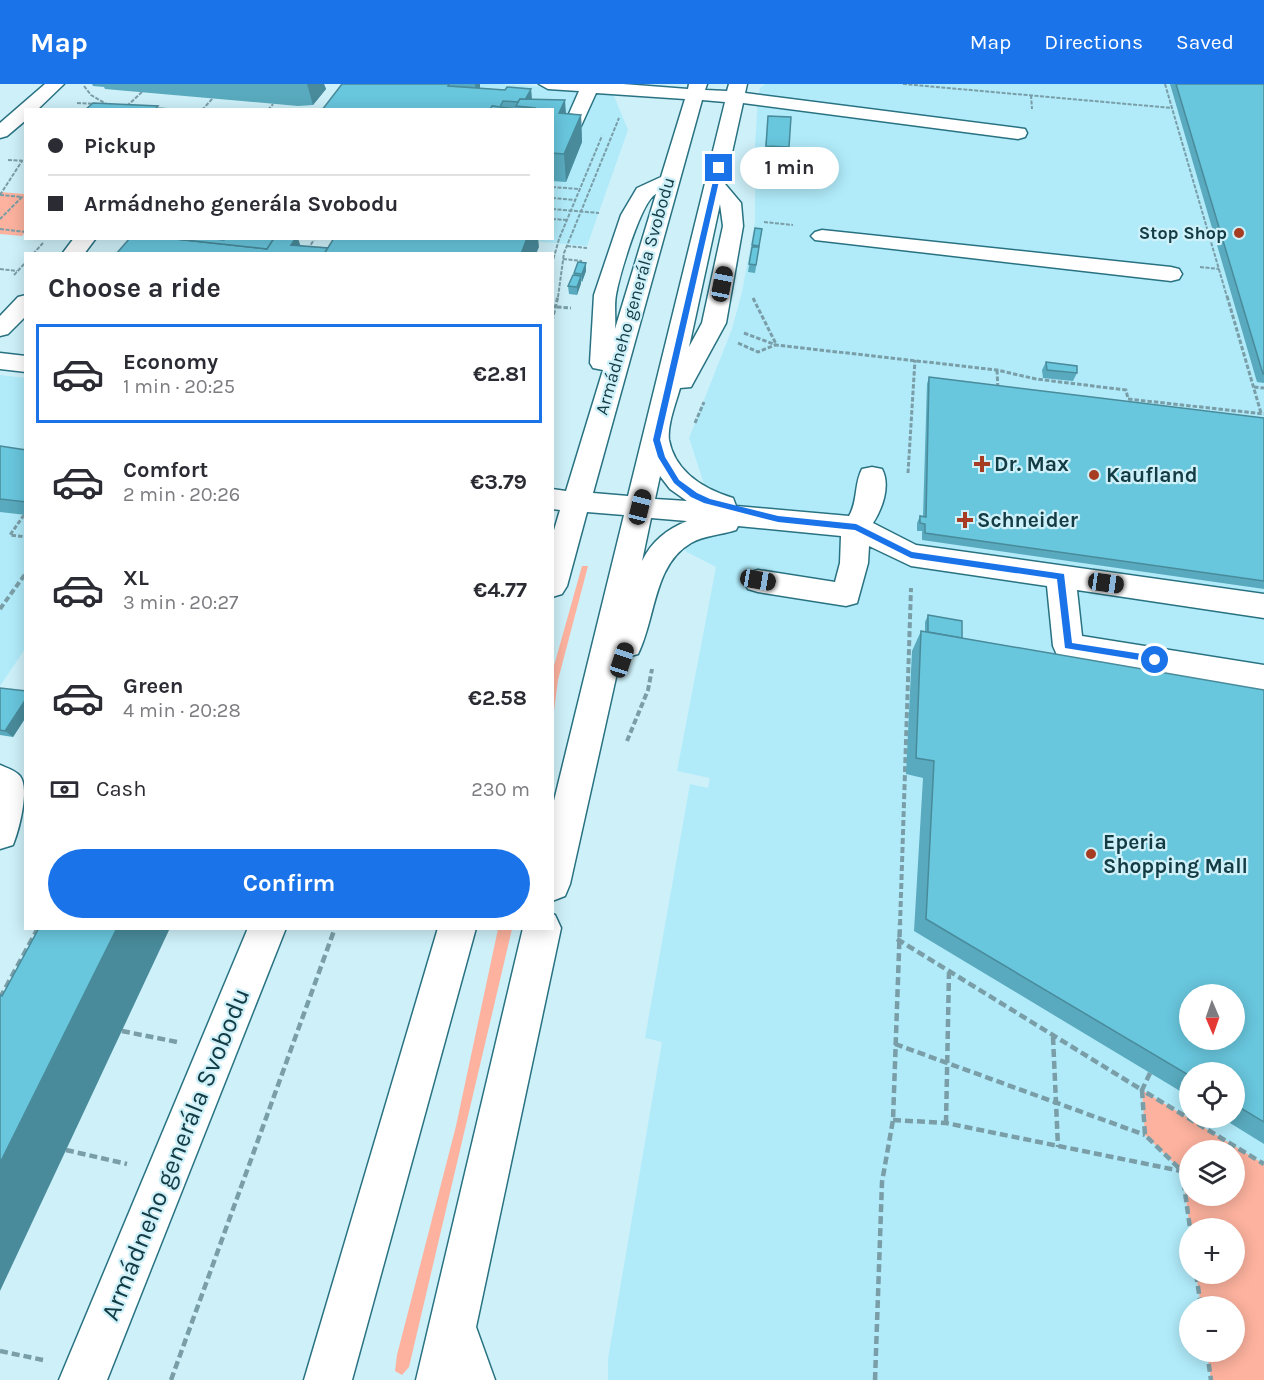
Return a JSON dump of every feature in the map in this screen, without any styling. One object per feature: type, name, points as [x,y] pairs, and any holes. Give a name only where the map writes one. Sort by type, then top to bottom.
[{"type":"street","points":[[28,108],[56,84]]},
{"type":"street","points":[[772,84],[802,103]]},
{"type":"street","points":[[547,89],[591,85],[662,92],[696,89],[737,90],[802,103],[1018,133]]},
{"type":"street","points":[[554,120],[574,122],[591,85]]},
{"type":"street","name":"Armádneho generála Svobodu","points":[[554,572],[564,499],[600,416],[696,89]]},
{"type":"street","points":[[554,875],[659,430],[714,322],[733,226],[731,203],[715,186],[737,90]]},
{"type":"street","points":[[7,134],[24,113]]},
{"type":"street","points":[[822,236],[1171,274]]},
{"type":"street","points":[[74,252],[84,240]]},
{"type":"street","points":[[0,329],[24,304]]},
{"type":"street","points":[[0,361],[24,364]]},
{"type":"street","points":[[659,430],[669,472],[684,489],[707,501],[778,519]]},
{"type":"street","points":[[758,580],[846,596],[854,562],[856,527],[869,507],[872,476]]},
{"type":"street","points":[[564,499],[856,527],[911,555],[1264,606]]},
{"type":"street","points":[[571,803],[609,701],[654,564],[664,546],[684,531],[699,526],[778,519]]},
{"type":"street","points":[[1061,576],[1068,646],[1264,678]]},
{"type":"street","points":[[0,780],[8,788],[0,833]]},
{"type":"street","name":"Armádneho generála Svobodu","points":[[66,1370],[266,930]]},
{"type":"street","points":[[328,1380],[456,930]]},
{"type":"street","points":[[440,1380],[542,930]]},
{"type":"street","points":[[453,1329],[471,1380]]},
{"type":"path","points":[[82,84],[91,95],[108,108]]},
{"type":"path","points":[[903,84],[1172,108]]},
{"type":"path","points":[[743,333],[776,345],[997,370],[1036,379],[1126,390],[1128,399],[1263,413],[1165,84]]},
{"type":"path","points":[[127,107],[142,92]]},
{"type":"path","points":[[614,116],[654,103],[662,92]]},
{"type":"path","points":[[554,315],[564,253],[616,119],[658,105],[662,92]]},
{"type":"path","points":[[204,108],[213,98]]},
{"type":"path","points":[[73,102],[138,108]]},
{"type":"path","points":[[270,108],[273,104]]},
{"type":"path","points":[[554,255],[603,133]]},
{"type":"path","points":[[0,160],[24,161]]},
{"type":"path","points":[[0,195],[24,161]]},
{"type":"path","points":[[554,187],[579,189]]},
{"type":"path","points":[[0,195],[24,197]]},
{"type":"path","points":[[0,219],[24,197]]},
{"type":"path","points":[[554,198],[575,200]]},
{"type":"path","points":[[554,208],[608,214]]},
{"type":"path","points":[[554,219],[567,220]]},
{"type":"path","points":[[0,229],[24,232]]},
{"type":"path","points":[[554,238],[559,239]]},
{"type":"path","points":[[306,252],[314,240]]},
{"type":"path","points":[[299,247],[319,249]]},
{"type":"path","points":[[0,269],[17,271]]},
{"type":"path","points":[[749,296],[756,300],[776,345]]},
{"type":"path","points":[[736,337],[739,345],[758,352],[776,345]]},
{"type":"path","points":[[908,476],[915,360]]},
{"type":"path","points":[[997,370],[999,393]]},
{"type":"path","points":[[1254,387],[1264,388]]},
{"type":"path","points":[[24,515],[10,535],[24,537]]},
{"type":"path","points":[[0,609],[24,576]]},
{"type":"path","points":[[875,1380],[882,1182],[893,1120],[897,939],[911,582]]},
{"type":"path","points":[[627,742],[648,690],[653,668]]},
{"type":"path","points":[[0,998],[37,930]]},
{"type":"path","points":[[171,1380],[334,930]]},
{"type":"path","points":[[897,939],[1264,1164]]},
{"type":"path","points":[[946,1123],[949,972]]},
{"type":"path","points":[[122,1031],[187,1044]]},
{"type":"path","points":[[1053,1036],[1058,1147]]},
{"type":"path","points":[[895,1044],[1145,1135],[1179,1168]]},
{"type":"path","points":[[1145,1135],[1142,1090],[1150,1073]]},
{"type":"path","points":[[893,1120],[946,1123],[1179,1170]]},
{"type":"path","points":[[66,1150],[136,1166]]},
{"type":"path","points":[[0,1351],[66,1370]]},
{"type":"path","points":[[1208,1362],[1211,1380]]},
{"type":"shaded area","points":[[342,84],[499,84],[612,91],[628,130],[587,246],[523,240],[554,240],[554,108],[323,108]]},
{"type":"shaded area","points":[[765,84],[1264,84],[1264,1380],[608,1380],[608,1359],[662,1042],[645,1038],[690,784],[708,788],[710,778],[677,771],[716,567],[685,551],[704,484],[689,438],[732,329],[742,292],[755,221],[755,145],[760,88]]},
{"type":"shaded area","points":[[0,192],[24,194],[24,233],[22,236],[0,234]]},
{"type":"shaded area","points":[[0,375],[24,378],[24,650],[0,686]]},
{"type":"shaded area","points":[[582,566],[588,566],[558,680],[554,711],[554,666]]},
{"type":"shaded area","points":[[498,930],[512,930],[409,1367],[402,1375],[395,1371],[397,1355],[456,1126]]},
{"type":"shaded area","points":[[1142,1090],[1179,1112],[1179,1128],[1205,1128],[1224,1140],[1179,1140],[1179,1168],[1145,1135]]},
{"type":"shaded area","points":[[1245,1152],[1264,1164],[1264,1380],[1211,1380],[1208,1362],[1245,1362],[1245,1296],[1199,1296],[1198,1284],[1245,1284],[1245,1218],[1189,1218],[1187,1206],[1245,1206]]},
{"type":"building","points":[[342,84],[449,84],[448,86],[505,90],[507,87],[531,89],[525,100],[503,101],[500,107],[492,106],[491,108],[324,108]]},
{"type":"building","name":"Stop Shop","points":[[1176,84],[1264,84],[1264,374],[1263,374]]},
{"type":"building","points":[[520,99],[565,100],[559,113],[581,115],[564,154],[554,153],[554,108],[516,106]]},
{"type":"building","points":[[93,103],[158,106],[156,108],[87,108]]},
{"type":"building","points":[[768,116],[791,117],[789,147],[766,146]]},
{"type":"building","points":[[755,228],[762,229],[759,246],[752,245]]},
{"type":"building","points":[[128,240],[184,240],[267,249],[273,240],[294,240],[291,245],[328,248],[325,252],[118,252]]},
{"type":"building","points":[[184,240],[273,240],[267,249]]},
{"type":"building","points":[[333,240],[526,240],[522,252],[325,252]]},
{"type":"building","points":[[752,247],[759,247],[756,265],[749,264]]},
{"type":"building","points":[[578,262],[586,263],[582,274],[574,273]]},
{"type":"building","points":[[573,275],[581,276],[577,287],[568,286]]},
{"type":"building","points":[[1046,362],[1077,366],[1077,373],[1047,370]]},
{"type":"building","name":"Kaufland","points":[[929,377],[1264,418],[1264,581],[925,533],[925,524],[920,523],[920,516],[926,517]]},
{"type":"building","points":[[0,446],[24,450],[24,502],[0,499]]},
{"type":"building","points":[[928,615],[962,621],[962,638],[928,632]]},
{"type":"building","name":"Eperia Shopping Mall","points":[[921,631],[1264,690],[1264,1122],[1245,1111],[1245,1062],[1179,1062],[1179,1069],[926,919],[934,761],[916,758]]},
{"type":"building","points":[[0,688],[24,691],[24,702],[5,731],[0,730]]},
{"type":"building","points":[[38,930],[116,930],[0,1163],[0,995],[2,996]]},
{"type":"place","name":"Stop Shop","points":[[1239,233]]},
{"type":"place","name":"Dr. Max","points":[[982,464]]},
{"type":"place","name":"Kaufland","points":[[1094,475]]},
{"type":"place","name":"Schneider","points":[[965,520]]},
{"type":"place","name":"Eperia Shopping Mall","points":[[1091,854]]},
{"type":"route","points":[[719,168],[657,440],[662,457],[676,482],[707,501],[759,515],[856,527],[911,555],[1061,576],[1068,646],[1155,660]]}]
